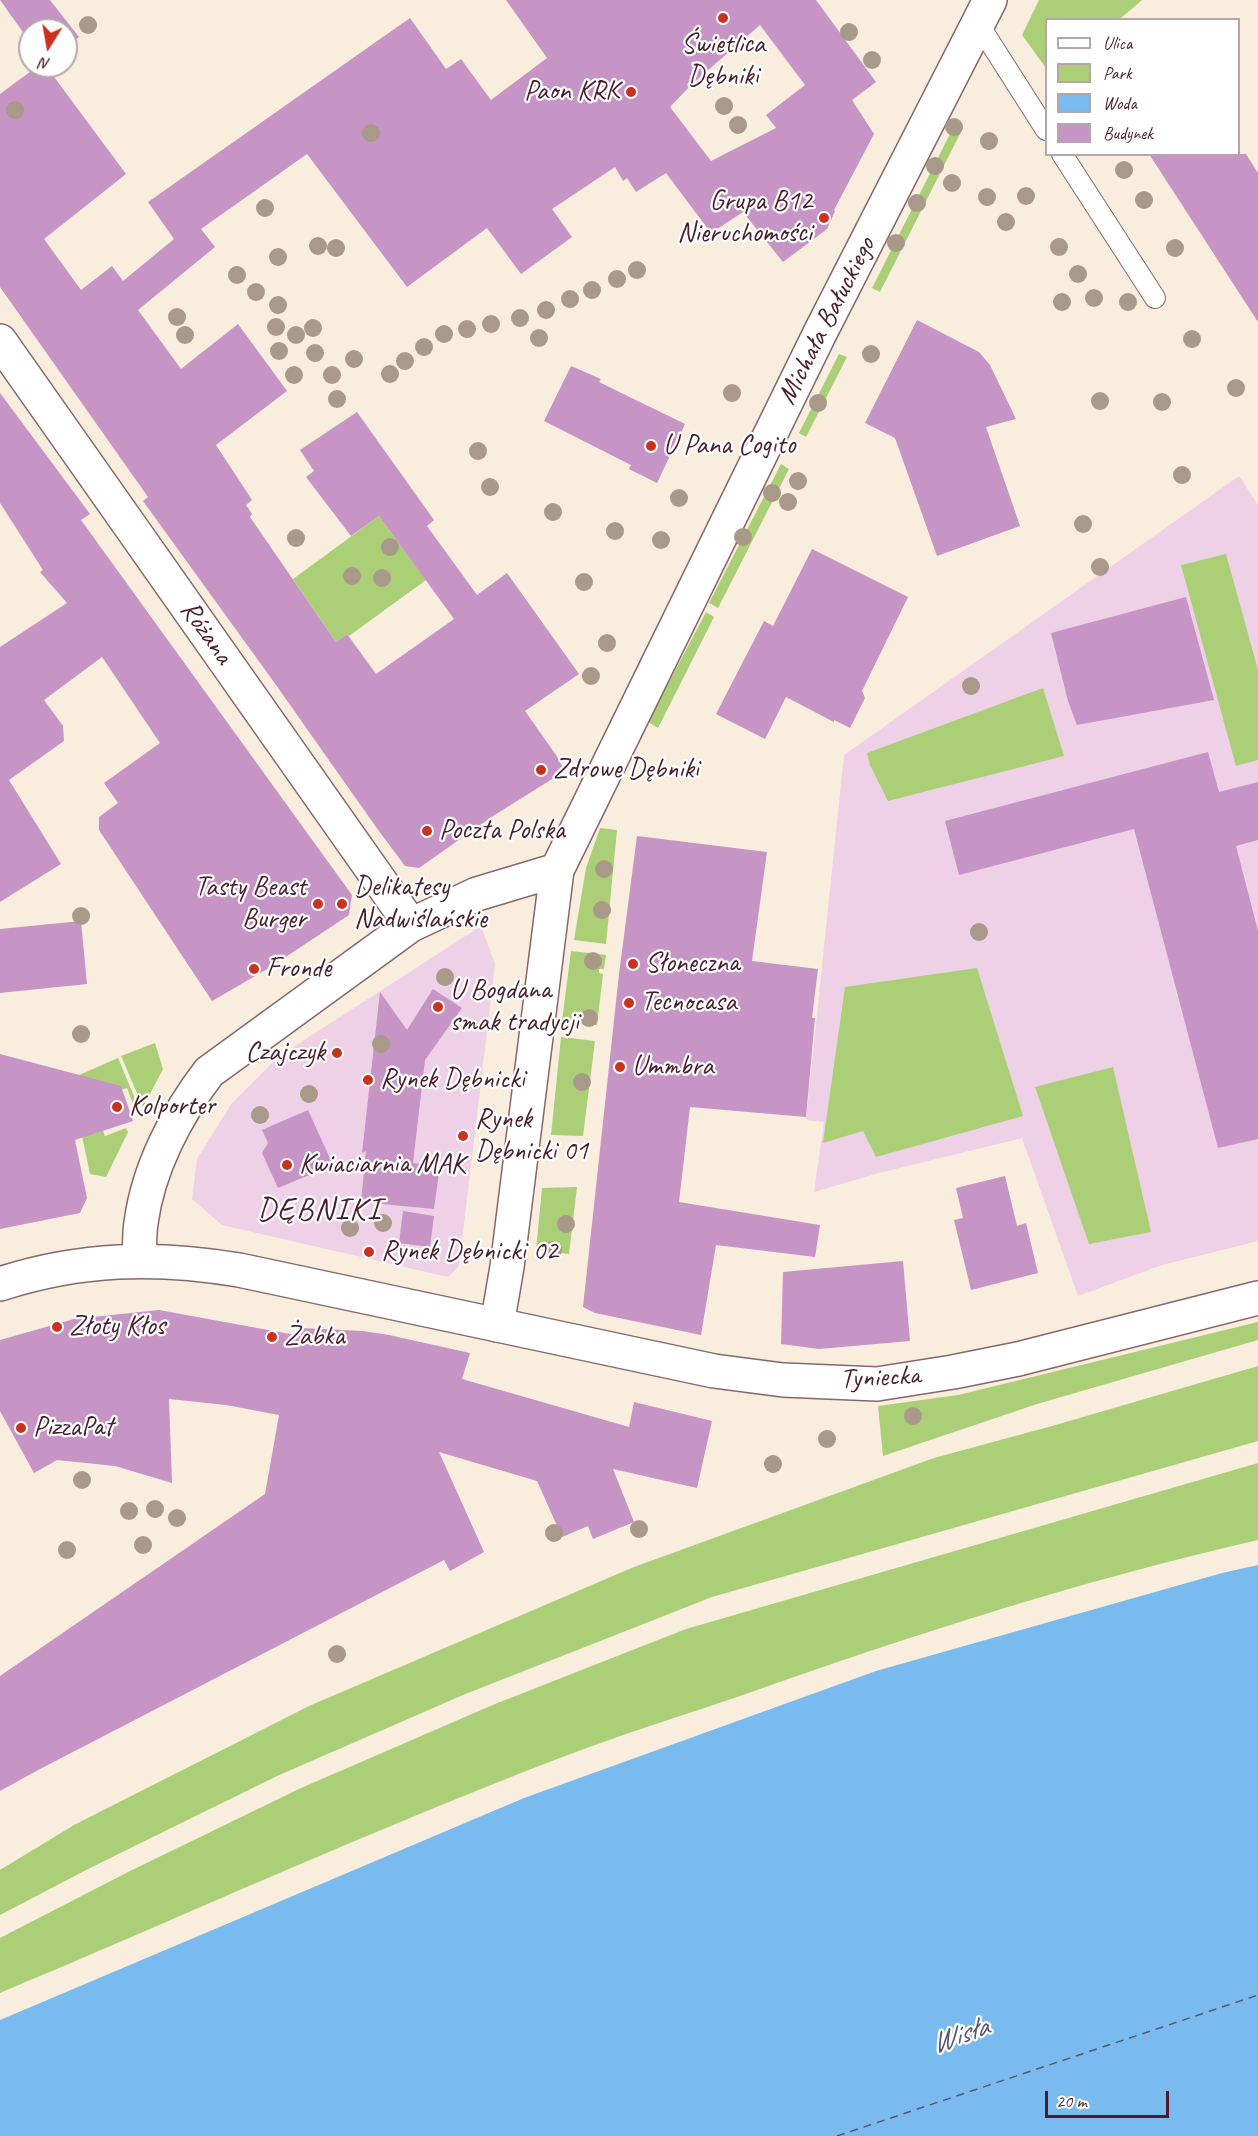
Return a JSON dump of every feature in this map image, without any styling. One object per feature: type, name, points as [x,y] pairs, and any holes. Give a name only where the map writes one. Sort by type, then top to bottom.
[{"type":"street","name":"Michała Bałuckiego","points":[[557,870],[977,8]]},
{"type":"street","name":"Różana","points":[[0,341],[411,926]]},
{"type":"street","points":[[0,1284],[66,1266],[139,1260],[186,1262],[239,1270],[497,1325],[507,1267],[557,870],[477,894],[411,926],[209,1072],[189,1098],[173,1125],[149,1188],[141,1224],[139,1260]]},
{"type":"street","name":"Tyniecka","points":[[497,1325],[714,1371],[783,1380],[877,1384],[1018,1359],[1258,1298]]},
{"type":"lane","points":[[977,8],[1045,127]]},
{"type":"lane","points":[[1063,156],[1155,298]]},
{"type":"shaded area","points":[[1239,476],[1258,505],[1258,1241],[1162,1265],[1078,1296],[1022,1138],[879,1173],[814,1192],[824,1122],[806,1120],[844,755]]},
{"type":"shaded area","name":"Rynek Dębnicki","points":[[481,926],[495,964],[459,1266],[448,1277],[222,1225],[192,1199],[197,1159],[232,1103],[278,1057]]},
{"type":"green space","points":[[1039,0],[1142,0],[1121,18],[1045,18],[1045,67],[1022,35]]},
{"type":"green space","points":[[955,124],[963,128],[880,292],[872,288]]},
{"type":"green space","points":[[839,354],[847,357],[806,437],[799,433]]},
{"type":"green space","points":[[781,464],[789,469],[718,608],[709,603]]},
{"type":"green space","points":[[379,516],[426,580],[349,636],[347,634],[336,642],[293,579]]},
{"type":"green space","points":[[1226,554],[1258,670],[1258,760],[1236,766],[1181,565]]},
{"type":"green space","points":[[706,612],[714,617],[658,728],[648,722]]},
{"type":"green space","points":[[1043,688],[1064,756],[888,801],[870,765],[867,753]]},
{"type":"green space","points":[[600,828],[617,830],[606,944],[574,940],[586,868]]},
{"type":"green space","points":[[571,951],[606,955],[604,969],[599,969],[599,973],[603,974],[597,1025],[562,1021]]},
{"type":"green space","points":[[977,968],[1023,1116],[876,1157],[863,1131],[823,1143],[845,987]]},
{"type":"green space","points":[[561,1037],[595,1041],[583,1136],[551,1135]]},
{"type":"green space","points":[[155,1043],[163,1069],[143,1107],[121,1056]]},
{"type":"green space","points":[[118,1058],[139,1108],[135,1109],[127,1088],[105,1096],[96,1112],[105,1136],[126,1128],[128,1132],[106,1177],[90,1174],[70,1079]]},
{"type":"green space","points":[[1113,1067],[1151,1232],[1089,1244],[1035,1087]]},
{"type":"green space","points":[[577,1187],[569,1254],[536,1250],[542,1188]]},
{"type":"green space","points":[[1258,1322],[1258,1340],[1037,1404],[883,1456],[878,1406],[958,1395]]},
{"type":"green space","points":[[1258,1366],[1258,1441],[712,1597],[463,1695],[277,1776],[0,1915],[0,1870],[74,1825],[309,1706],[634,1567],[934,1458]]},
{"type":"green space","points":[[1258,1463],[1258,1540],[1127,1573],[998,1610],[870,1651],[587,1748],[352,1842],[0,1993],[0,1938],[128,1872],[301,1788],[495,1704],[686,1629]]},
{"type":"water","name":"Wisła","points":[[1258,1565],[1258,2136],[0,2136],[0,2020],[524,1798],[876,1671],[1222,1573]]},
{"type":"building","points":[[0,0],[50,0],[64,18],[18,18],[18,25]]},
{"type":"building","points":[[506,0],[816,0],[876,82],[852,100],[874,134],[834,210],[827,229],[783,262],[743,212],[711,233],[666,173],[636,192],[627,178],[623,181],[615,167],[552,209],[572,237],[521,274],[487,228],[407,287],[307,154],[201,229],[215,247],[138,310],[181,369],[238,324],[287,391],[216,445],[252,500],[246,505],[252,514],[250,517],[336,642],[347,634],[376,674],[454,619],[379,516],[351,536],[306,477],[314,471],[300,450],[357,412],[434,520],[427,526],[477,595],[507,573],[579,674],[525,711],[565,771],[493,816],[419,868],[405,866],[376,827],[143,501],[148,497],[0,287],[0,94],[22,78],[55,78],[126,174],[44,239],[81,290],[112,266],[123,281],[174,239],[148,202],[410,18],[446,69],[461,59],[491,100],[547,58]],"holes":[[[760,25],[805,85],[766,115],[776,128],[711,161],[670,107],[691,85]]]},
{"type":"building","points":[[1240,154],[1246,154],[1258,173],[1258,322],[1150,156],[1240,156]]},
{"type":"building","points":[[917,320],[979,352],[990,365],[1016,419],[986,427],[1020,526],[937,556],[895,438],[865,423]]},
{"type":"building","points":[[571,366],[601,379],[599,382],[685,424],[657,483],[629,469],[631,465],[544,421]]},
{"type":"building","points":[[0,393],[90,514],[81,520],[352,895],[349,915],[269,968],[212,1001],[99,830],[99,817],[118,803],[104,783],[160,743],[102,657],[44,700],[63,726],[64,741],[9,780],[61,864],[0,902],[0,647],[67,603],[40,572],[43,570],[0,503]]},
{"type":"building","points":[[812,549],[908,597],[862,691],[865,698],[850,728],[786,697],[765,739],[716,714],[764,621],[773,626]]},
{"type":"building","points":[[1186,597],[1214,700],[1077,725],[1068,701],[1051,633]]},
{"type":"building","points":[[1208,752],[1219,792],[1258,782],[1258,840],[1236,846],[1258,931],[1258,1139],[1218,1148],[1134,829],[959,875],[945,821]]},
{"type":"building","points":[[637,836],[767,852],[752,961],[818,969],[812,1018],[815,1018],[806,1117],[690,1107],[679,1202],[820,1225],[815,1257],[716,1245],[701,1335],[595,1313],[583,1307],[619,974]]},
{"type":"building","points":[[81,921],[87,984],[0,993],[0,929]]},
{"type":"building","points":[[433,989],[462,1008],[425,1060],[413,1163],[440,1166],[434,1209],[361,1202],[366,1151],[362,1153],[380,992],[407,1030]]},
{"type":"building","points":[[0,1054],[121,1086],[133,1121],[75,1140],[87,1198],[80,1213],[0,1229]]},
{"type":"building","points":[[308,1110],[333,1165],[278,1188],[262,1153],[268,1143],[262,1130]]},
{"type":"building","points":[[1005,1176],[1017,1226],[1026,1223],[1038,1273],[971,1290],[954,1220],[963,1218],[956,1188]]},
{"type":"building","points":[[403,1211],[434,1216],[430,1247],[399,1243]]},
{"type":"building","points":[[903,1261],[910,1341],[819,1349],[781,1344],[783,1272]]},
{"type":"building","points":[[159,1310],[301,1336],[301,1328],[363,1331],[470,1353],[462,1379],[629,1427],[634,1402],[712,1421],[697,1488],[613,1469],[634,1522],[593,1539],[588,1526],[562,1537],[537,1481],[439,1452],[484,1552],[450,1571],[444,1560],[0,1791],[0,1676],[265,1494],[279,1415],[226,1405],[169,1399],[172,1483],[115,1466],[57,1460],[34,1473],[0,1411],[0,1340],[74,1319]]},
{"type":"ferry route","points":[[837,2136],[1258,1995]]},
{"type":"place","name":"Świetlica Dębniki","points":[[723,18]]},
{"type":"place","name":"Paon KRK","points":[[631,92]]},
{"type":"place","name":"Grupa B12 Nieruchomości","points":[[824,218]]},
{"type":"place","name":"U Pana Cogito","points":[[651,446]]},
{"type":"place","name":"Zdrowe Dębniki","points":[[541,770]]},
{"type":"place","name":"Poczta Polska","points":[[427,831]]},
{"type":"place","name":"Tasty Beast Burger","points":[[318,904]]},
{"type":"place","name":"Delikatesy Nadwiślańskie","points":[[342,904]]},
{"type":"place","name":"Słoneczna","points":[[633,964]]},
{"type":"place","name":"Fronde","points":[[254,969]]},
{"type":"place","name":"Tecnocasa","points":[[629,1003]]},
{"type":"place","name":"U Bogdana smak tradycji","points":[[438,1007]]},
{"type":"place","name":"Czajczyk","points":[[337,1053]]},
{"type":"place","name":"Ummbra","points":[[620,1067]]},
{"type":"place","name":"Rynek Dębnicki","points":[[368,1080]]},
{"type":"place","name":"Kolporter","points":[[117,1107]]},
{"type":"place","name":"Rynek Dębnicki 01","points":[[463,1136]]},
{"type":"place","name":"Kwiaciarnia MAK","points":[[287,1165]]},
{"type":"place","name":"Rynek Dębnicki 02","points":[[369,1252]]},
{"type":"place","name":"Złoty Kłos","points":[[57,1327]]},
{"type":"place","name":"Żabka","points":[[272,1337]]},
{"type":"place","name":"PizzaPat","points":[[21,1428]]},
{"type":"district","name":"DĘBNIKI","points":[[319,1211]]}]
